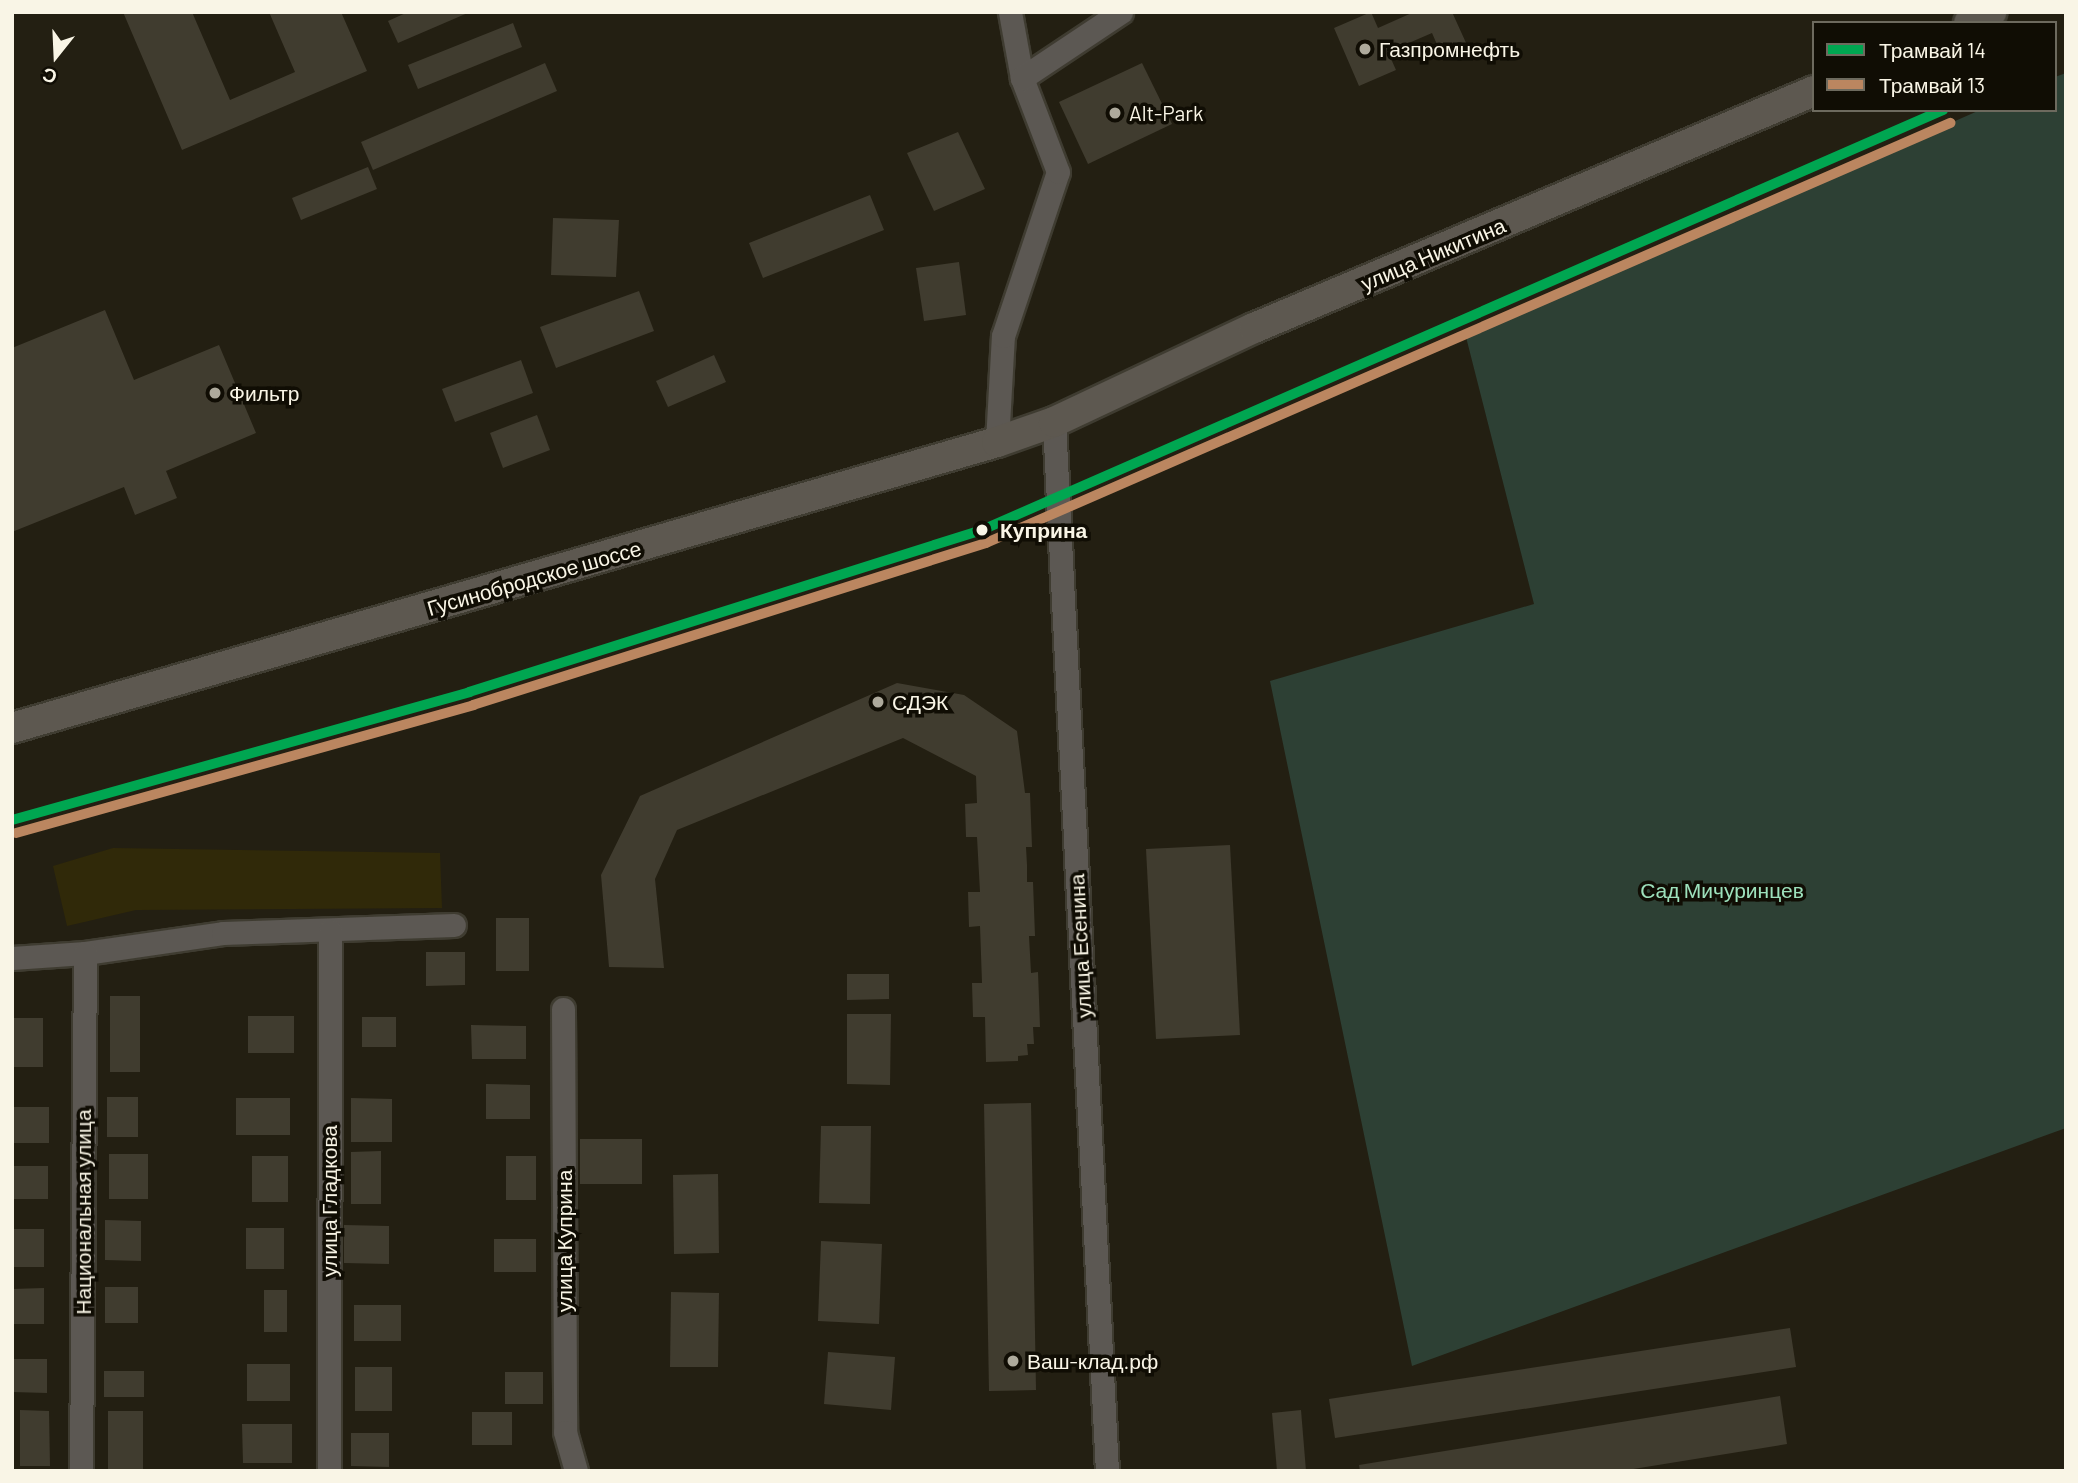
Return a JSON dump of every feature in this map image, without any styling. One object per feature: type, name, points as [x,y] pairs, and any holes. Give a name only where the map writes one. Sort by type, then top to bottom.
[{"type":"main road","points":[[1973,21],[1992,12]]},
{"type":"main road","name":"улица Никитина","points":[[1054,422],[1254,328],[1812,92]]},
{"type":"main road","name":"Гусинобродское шоссе","points":[[12,728],[997,442],[1054,422]]},
{"type":"street","points":[[997,442],[1003,336],[1058,172],[1022,78],[1010,12]]},
{"type":"street","points":[[1022,78],[1121,12]]},
{"type":"street","name":"улица Есенина","points":[[1054,422],[1107,1471]]},
{"type":"street","points":[[12,958],[85,953],[223,933],[454,925]]},
{"type":"street","name":"улица Гладкова","points":[[329,1471],[330,931]]},
{"type":"street","name":"Национальная улица","points":[[81,1471],[85,953]]},
{"type":"street","name":"улица Куприна","points":[[563,1009],[565,1432],[576,1471]]},
{"type":"shaded area","points":[[113,848],[440,853],[442,908],[136,910],[67,926],[53,866]]},
{"type":"green space","name":"Сад Мичуринцев","points":[[2066,73],[2066,1128],[1412,1366],[1270,681],[1534,604],[1466,337],[1975,112],[2057,112],[2057,76]]},
{"type":"building","points":[[123,12],[192,12],[230,100],[295,72],[269,12],[341,12],[367,71],[182,150]]},
{"type":"building","points":[[408,12],[470,12],[398,43],[388,21]]},
{"type":"building","points":[[1371,12],[1378,28],[1414,12],[1452,12],[1467,45],[1442,56],[1432,33],[1388,52],[1396,70],[1359,86],[1334,28]]},
{"type":"building","points":[[513,23],[522,47],[418,89],[408,65]]},
{"type":"building","points":[[545,63],[557,91],[373,170],[361,142]]},
{"type":"building","name":"Alt-Park","points":[[1142,63],[1172,124],[1088,164],[1059,102]]},
{"type":"building","points":[[958,132],[985,189],[934,211],[907,153]]},
{"type":"building","points":[[368,167],[377,189],[301,220],[292,198]]},
{"type":"building","points":[[870,195],[884,230],[763,278],[749,243]]},
{"type":"building","points":[[553,218],[619,220],[616,277],[551,275]]},
{"type":"building","points":[[959,262],[966,315],[924,321],[916,268]]},
{"type":"building","points":[[639,291],[654,331],[556,368],[540,327]]},
{"type":"building","points":[[105,310],[134,380],[219,345],[256,433],[166,471],[177,498],[135,515],[124,487],[12,532],[12,348]]},
{"type":"building","points":[[714,355],[726,382],[668,407],[656,381]]},
{"type":"building","points":[[521,360],[533,393],[455,422],[442,389]]},
{"type":"building","points":[[537,415],[550,450],[503,468],[490,433]]},
{"type":"building","points":[[897,683],[964,695],[1017,731],[1025,793],[1030,793],[1032,847],[1026,847],[1027,882],[1033,882],[1035,936],[1029,936],[1031,973],[1038,972],[1040,1027],[1033,1027],[1034,1044],[1027,1044],[1028,1055],[1018,1056],[1018,1061],[986,1062],[985,1017],[973,1017],[972,983],[982,983],[980,926],[969,927],[968,892],[980,892],[977,837],[966,837],[965,804],[977,803],[976,776],[903,738],[677,830],[655,879],[664,968],[609,967],[601,875],[640,796]]},
{"type":"building","points":[[1230,845],[1240,1035],[1156,1039],[1146,849]]},
{"type":"building","points":[[496,918],[529,918],[529,971],[496,971]]},
{"type":"building","points":[[426,952],[465,952],[465,985],[426,986]]},
{"type":"building","points":[[847,974],[889,974],[889,999],[847,1000]]},
{"type":"building","points":[[110,996],[140,996],[140,1072],[110,1072]]},
{"type":"building","points":[[847,1014],[891,1014],[890,1085],[847,1084]]},
{"type":"building","points":[[248,1016],[294,1016],[294,1053],[248,1053]]},
{"type":"building","points":[[362,1017],[396,1017],[396,1047],[362,1047]]},
{"type":"building","points":[[12,1018],[43,1018],[43,1067],[12,1067]]},
{"type":"building","points":[[471,1025],[526,1026],[526,1059],[472,1059]]},
{"type":"building","points":[[486,1084],[530,1085],[530,1119],[486,1119]]},
{"type":"building","points":[[107,1097],[138,1097],[138,1137],[107,1137]]},
{"type":"building","points":[[236,1098],[290,1098],[290,1135],[236,1135]]},
{"type":"building","points":[[351,1098],[392,1099],[392,1142],[351,1142]]},
{"type":"building","points":[[1031,1103],[1036,1390],[989,1391],[984,1104]]},
{"type":"building","points":[[12,1107],[49,1107],[49,1143],[12,1143]]},
{"type":"building","points":[[821,1126],[871,1126],[870,1204],[819,1203]]},
{"type":"building","points":[[580,1139],[642,1139],[642,1184],[580,1184]]},
{"type":"building","points":[[381,1151],[381,1204],[351,1204],[351,1152]]},
{"type":"building","points":[[109,1154],[148,1154],[148,1199],[109,1199]]},
{"type":"building","points":[[252,1156],[288,1156],[288,1202],[252,1202]]},
{"type":"building","points":[[506,1156],[536,1156],[536,1200],[506,1200]]},
{"type":"building","points":[[12,1166],[48,1166],[48,1199],[12,1199]]},
{"type":"building","points":[[718,1174],[719,1253],[674,1254],[673,1175]]},
{"type":"building","points":[[105,1220],[141,1221],[141,1261],[105,1260]]},
{"type":"building","points":[[344,1225],[389,1226],[389,1264],[344,1263]]},
{"type":"building","points":[[246,1228],[284,1228],[284,1269],[246,1269]]},
{"type":"building","points":[[12,1229],[44,1229],[44,1267],[12,1267]]},
{"type":"building","points":[[494,1239],[536,1239],[536,1272],[494,1272]]},
{"type":"building","points":[[821,1241],[882,1244],[879,1324],[818,1321]]},
{"type":"building","points":[[105,1287],[138,1287],[138,1323],[105,1323]]},
{"type":"building","points":[[44,1288],[44,1324],[12,1324],[12,1289]]},
{"type":"building","points":[[264,1290],[287,1290],[287,1332],[264,1332]]},
{"type":"building","points":[[671,1292],[719,1293],[718,1367],[670,1367]]},
{"type":"building","points":[[354,1305],[401,1305],[401,1341],[354,1341]]},
{"type":"building","points":[[1790,1328],[1796,1367],[1335,1438],[1329,1399]]},
{"type":"building","points":[[828,1352],[895,1357],[891,1410],[824,1404]]},
{"type":"building","points":[[12,1359],[47,1359],[47,1393],[12,1392]]},
{"type":"building","points":[[247,1364],[290,1364],[290,1401],[247,1401]]},
{"type":"building","points":[[355,1367],[392,1367],[392,1411],[355,1411]]},
{"type":"building","points":[[104,1371],[144,1371],[144,1397],[104,1397]]},
{"type":"building","points":[[505,1372],[543,1372],[543,1404],[505,1404]]},
{"type":"building","points":[[1780,1396],[1787,1444],[1621,1471],[1360,1471],[1359,1465]]},
{"type":"building","points":[[20,1410],[49,1411],[50,1466],[20,1466]]},
{"type":"building","points":[[1301,1410],[1306,1471],[1277,1471],[1272,1413]]},
{"type":"building","points":[[108,1411],[143,1411],[143,1469],[108,1469]]},
{"type":"building","points":[[472,1412],[512,1412],[512,1445],[472,1445]]},
{"type":"building","points":[[242,1424],[292,1424],[292,1463],[243,1463]]},
{"type":"building","points":[[351,1433],[389,1433],[389,1467],[351,1466]]},
{"type":"tram line","name":"14","points":[[12,820],[469,692],[982,530],[1938,112]]},
{"type":"tram line","name":"13","points":[[16,833],[473,705],[986,543],[1950,123]]},
{"type":"place","name":"Газпромнефть","points":[[1365,49]]},
{"type":"place","name":"Alt-Park","points":[[1115,113]]},
{"type":"place","name":"Фильтр","points":[[215,393]]},
{"type":"place","name":"Куприна","points":[[982,530]]},
{"type":"place","name":"СДЭК","points":[[878,702]]},
{"type":"place","name":"Ваш-клад.рф","points":[[1013,1361]]}]
